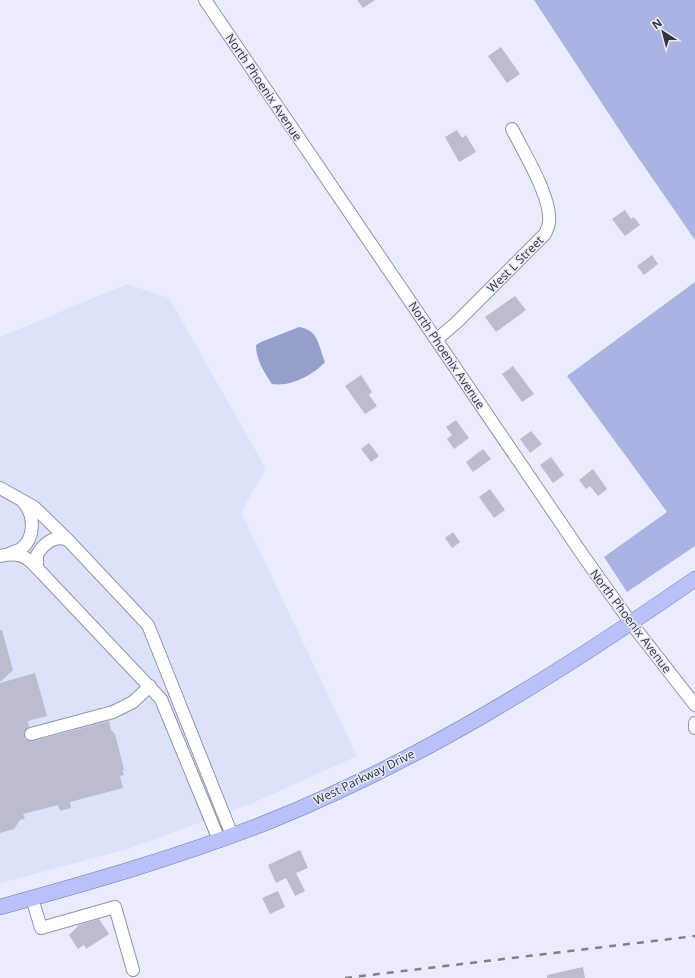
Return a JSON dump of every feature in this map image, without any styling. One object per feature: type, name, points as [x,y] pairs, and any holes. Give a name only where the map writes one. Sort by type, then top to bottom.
[{"type":"main road","name":"West Parkway Drive","points":[[0,907],[158,861],[226,838],[330,794],[406,758],[473,721],[559,670],[695,579]]},
{"type":"street","name":"North Phoenix Avenue","points":[[205,0],[582,554],[631,623],[695,705]]},
{"type":"street","name":"West L Street","points":[[437,340],[456,324],[545,234],[549,222],[541,186],[512,129]]},
{"type":"street","points":[[0,488],[46,516],[148,625],[226,838]]},
{"type":"street","points":[[4,555],[21,549],[29,539],[33,528],[28,507],[22,500]]},
{"type":"street","points":[[37,568],[37,555],[44,546],[54,539],[64,538],[68,540]]},
{"type":"street","points":[[4,555],[23,555],[29,559],[165,703],[226,838]]},
{"type":"street","points":[[31,734],[113,712],[133,702],[150,686]]},
{"type":"street","points":[[695,723],[695,728]]},
{"type":"street","points":[[32,898],[41,928],[115,907],[133,970]]},
{"type":"shaded area","points":[[534,0],[695,0],[695,240],[628,143]]},
{"type":"shaded area","points":[[695,282],[695,546],[627,592],[604,557],[667,512],[567,376]]},
{"type":"shaded area","points":[[127,284],[169,298],[266,469],[241,512],[357,756],[253,803],[128,849],[0,883],[0,337]]},
{"type":"shaded area","points":[[299,327],[311,331],[317,339],[325,362],[308,375],[294,382],[287,384],[272,384],[259,361],[256,345]]},
{"type":"building","points":[[357,0],[375,0],[363,8]]},
{"type":"building","points":[[501,47],[520,74],[507,83],[488,56]]},
{"type":"building","points":[[457,130],[462,138],[466,135],[476,152],[459,162],[445,137]]},
{"type":"building","points":[[625,210],[631,219],[634,217],[640,225],[625,236],[612,219]]},
{"type":"building","points":[[652,255],[658,264],[644,275],[637,266]]},
{"type":"building","points":[[515,296],[526,310],[496,332],[485,317]]},
{"type":"building","points":[[513,366],[534,394],[522,402],[502,374]]},
{"type":"building","points":[[361,375],[372,392],[369,395],[377,406],[365,414],[345,386]]},
{"type":"building","points":[[456,420],[469,438],[454,449],[447,439],[452,435],[446,427]]},
{"type":"building","points":[[531,431],[542,444],[530,453],[520,439]]},
{"type":"building","points":[[369,443],[379,456],[371,462],[361,449]]},
{"type":"building","points":[[483,449],[491,459],[473,472],[466,462]]},
{"type":"building","points":[[551,457],[564,475],[553,483],[540,465]]},
{"type":"building","points":[[593,469],[607,489],[598,496],[590,486],[586,489],[579,480]]},
{"type":"building","points":[[490,489],[505,510],[494,518],[479,497]]},
{"type":"building","points":[[453,532],[460,542],[452,548],[445,538]]},
{"type":"building","points":[[0,630],[2,630],[13,670],[0,682]]},
{"type":"building","points":[[35,673],[47,716],[28,721],[29,727],[24,732],[25,739],[33,741],[109,721],[111,730],[115,734],[124,770],[122,770],[124,775],[120,776],[123,788],[70,802],[71,808],[60,811],[58,805],[23,814],[25,819],[20,820],[14,829],[0,833],[0,683]]},
{"type":"building","points":[[300,850],[308,868],[296,873],[305,891],[295,896],[286,878],[276,883],[268,865]]},
{"type":"building","points":[[278,891],[285,907],[270,914],[262,898]]},
{"type":"building","points":[[99,919],[109,934],[86,949],[84,945],[78,949],[69,935],[79,925]]},
{"type":"building","points":[[583,967],[585,978],[547,978],[547,975]]},
{"type":"railway","points":[[345,978],[695,936]]}]
